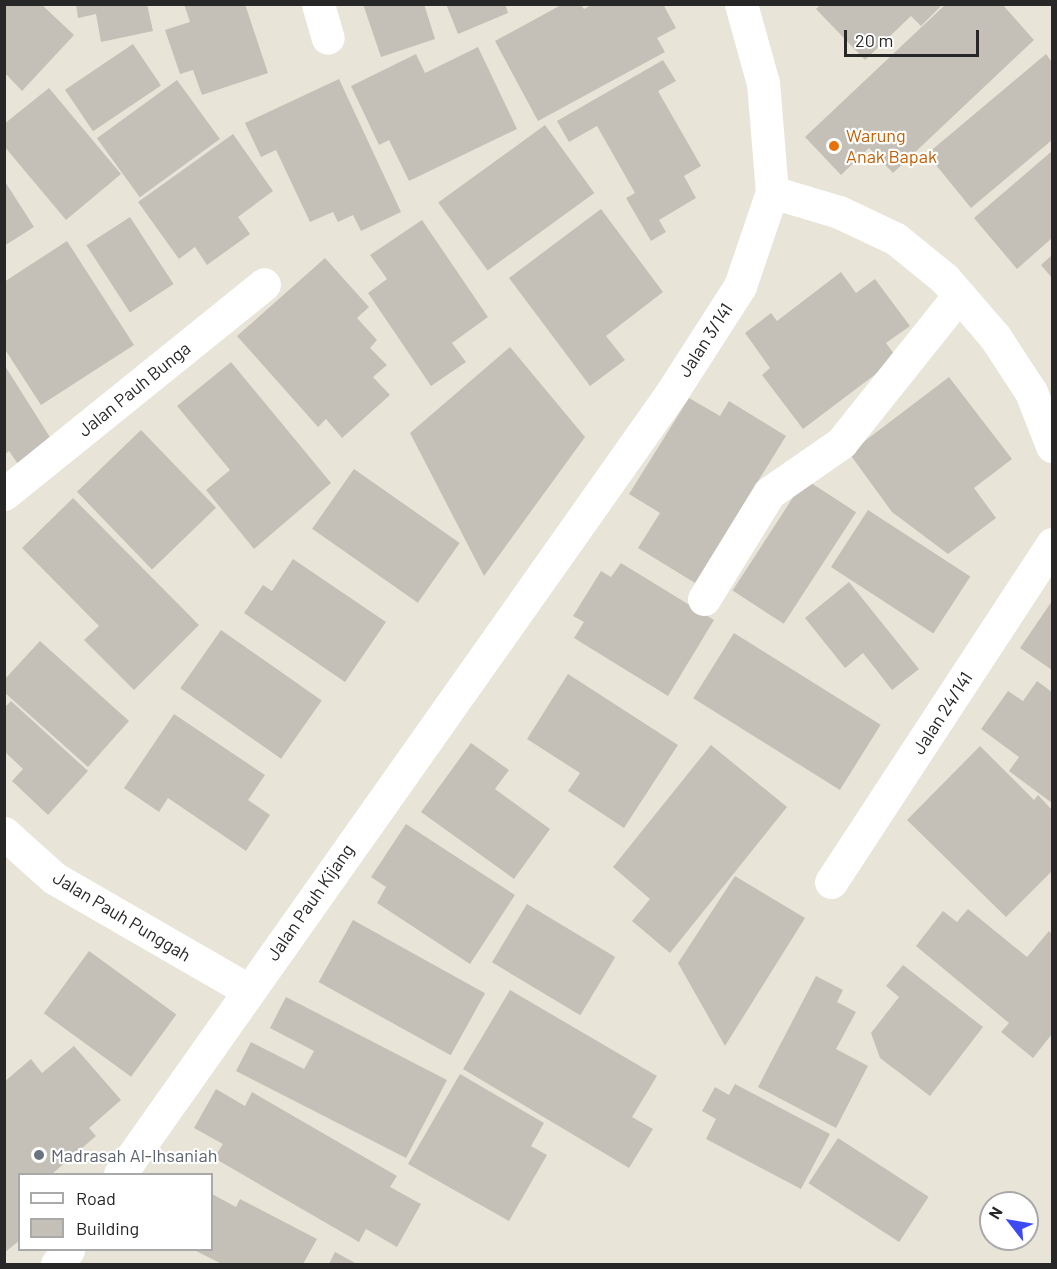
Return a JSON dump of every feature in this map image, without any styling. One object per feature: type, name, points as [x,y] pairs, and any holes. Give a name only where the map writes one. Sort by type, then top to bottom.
[{"type":"street","points":[[318,4],[328,38]]},
{"type":"street","name":"Jalan 3/141","points":[[503,630],[672,392],[740,286],[772,192],[763,83],[741,4]]},
{"type":"street","points":[[772,192],[839,212],[896,239],[959,295],[995,337],[1031,393],[1053,446]]},
{"type":"street","name":"Jalan Pauh Bunga","points":[[4,494],[264,284]]},
{"type":"street","points":[[704,599],[769,493],[841,442],[959,295]]},
{"type":"street","name":"Jalan 24/141","points":[[831,882],[1053,544]]},
{"type":"street","name":"Jalan Pauh Kijang","points":[[121,1173],[503,630]]},
{"type":"street","name":"Jalan Pauh Punggah","points":[[4,832],[54,878],[248,990]]},
{"type":"street","points":[[57,1264],[67,1251]]},
{"type":"building","points":[[4,4],[41,4],[74,35],[22,91],[4,72]]},
{"type":"building","points":[[76,4],[147,4],[153,31],[101,42],[96,14],[78,18]]},
{"type":"building","points":[[184,4],[245,4],[268,73],[202,95],[193,70],[180,74],[165,30],[190,22]]},
{"type":"building","points":[[363,4],[424,4],[435,39],[381,57]]},
{"type":"building","points":[[446,4],[505,4],[508,13],[458,34]]},
{"type":"building","points":[[593,4],[663,4],[676,28],[657,38],[665,52],[538,121],[495,41],[561,5],[581,5],[584,9]]},
{"type":"building","points":[[821,4],[943,4],[921,26],[911,16],[865,60],[816,9]]},
{"type":"building","points":[[946,4],[1002,4],[1034,40],[893,173],[869,148],[841,175],[805,137]]},
{"type":"building","points":[[133,44],[161,85],[93,131],[65,90]]},
{"type":"building","points":[[478,47],[517,129],[409,181],[389,140],[379,145],[351,86],[416,54],[425,73]]},
{"type":"building","points":[[1046,54],[1052,62],[1052,140],[971,208],[927,154]]},
{"type":"building","points":[[663,60],[676,81],[658,91],[701,166],[684,176],[696,198],[659,220],[666,232],[651,241],[626,198],[635,193],[597,126],[569,142],[557,121]]},
{"type":"building","points":[[339,79],[401,212],[361,231],[353,215],[338,222],[333,212],[310,222],[276,150],[261,157],[245,123]]},
{"type":"building","points":[[177,80],[220,139],[140,197],[97,138]]},
{"type":"building","points":[[49,88],[121,174],[66,220],[4,146],[4,124]]},
{"type":"building","points":[[545,125],[594,193],[488,271],[438,203]]},
{"type":"building","points":[[233,134],[273,191],[238,217],[250,234],[207,265],[195,247],[179,259],[138,202]]},
{"type":"building","points":[[1052,151],[1052,238],[1017,269],[974,218]]},
{"type":"building","points":[[4,180],[34,227],[4,246]]},
{"type":"building","points":[[601,209],[663,292],[606,336],[625,360],[590,386],[509,278]]},
{"type":"building","points":[[130,217],[174,284],[130,312],[86,245]]},
{"type":"building","points":[[422,220],[488,317],[452,343],[466,362],[431,386],[368,293],[387,279],[370,255]]},
{"type":"building","points":[[67,241],[134,345],[41,405],[4,348],[4,282]]},
{"type":"building","points":[[1052,255],[1052,278],[1041,265]]},
{"type":"building","points":[[325,258],[369,307],[357,318],[377,340],[370,348],[387,365],[373,377],[390,395],[342,438],[326,419],[318,427],[237,336]]},
{"type":"building","points":[[841,272],[856,293],[875,279],[910,326],[886,343],[897,358],[803,429],[762,375],[770,368],[745,333],[771,313],[777,321]]},
{"type":"building","points":[[510,347],[585,437],[484,576],[410,433]]},
{"type":"building","points":[[231,362],[331,483],[254,549],[206,490],[230,470],[177,406]]},
{"type":"building","points":[[5,366],[53,442],[18,464],[9,451],[5,454]]},
{"type":"building","points":[[949,377],[1012,459],[974,488],[996,518],[948,554],[892,512],[849,453]]},
{"type":"building","points":[[689,398],[720,416],[729,401],[786,436],[695,583],[638,548],[660,513],[629,494]]},
{"type":"building","points":[[141,430],[216,508],[152,570],[77,492]]},
{"type":"building","points":[[354,469],[460,543],[418,603],[312,529]]},
{"type":"building","points":[[805,479],[856,512],[784,624],[733,591]]},
{"type":"building","points":[[73,498],[199,625],[134,690],[84,640],[99,626],[22,548]]},
{"type":"building","points":[[868,510],[970,576],[933,633],[831,567]]},
{"type":"building","points":[[293,559],[386,622],[345,682],[244,613],[263,585],[272,591]]},
{"type":"building","points":[[621,563],[714,620],[668,696],[574,638],[584,622],[573,616],[601,571],[611,577]]},
{"type":"building","points":[[849,582],[919,669],[892,690],[863,653],[845,668],[805,618]]},
{"type":"building","points":[[1052,601],[1052,670],[1020,648]]},
{"type":"building","points":[[221,630],[322,701],[281,759],[180,688]]},
{"type":"building","points":[[734,633],[881,725],[840,790],[693,698]]},
{"type":"building","points":[[40,641],[129,721],[88,767],[4,692],[4,680]]},
{"type":"building","points":[[568,674],[678,745],[624,828],[568,791],[580,773],[527,739]]},
{"type":"building","points":[[1037,681],[1052,692],[1052,803],[1009,771],[1019,757],[981,729],[1008,691],[1023,701]]},
{"type":"building","points":[[11,701],[88,771],[48,815],[12,781],[23,769],[4,751],[4,708]]},
{"type":"building","points":[[174,714],[265,775],[248,800],[270,815],[246,851],[168,798],[159,812],[124,788]]},
{"type":"building","points":[[471,743],[509,770],[495,789],[550,829],[514,879],[421,812]]},
{"type":"building","points":[[711,745],[787,807],[670,953],[632,921],[650,899],[613,867]]},
{"type":"building","points":[[980,746],[1034,800],[1038,795],[1052,810],[1052,871],[1006,917],[907,820]]},
{"type":"building","points":[[406,824],[515,895],[470,964],[377,903],[386,887],[371,877]]},
{"type":"building","points":[[735,876],[805,918],[725,1046],[678,963]]},
{"type":"building","points":[[527,904],[615,957],[580,1015],[492,962]]},
{"type":"building","points":[[968,909],[1027,957],[1049,931],[1052,934],[1052,1034],[1033,1058],[1001,1032],[1009,1023],[916,946],[943,911],[957,922]]},
{"type":"building","points":[[353,920],[485,993],[451,1055],[319,982]]},
{"type":"building","points":[[89,951],[176,1014],[131,1077],[44,1013]]},
{"type":"building","points":[[903,965],[983,1027],[930,1096],[880,1058],[871,1033],[899,997],[886,986]]},
{"type":"building","points":[[816,976],[843,990],[837,1002],[856,1012],[836,1049],[868,1066],[836,1128],[758,1087]]},
{"type":"building","points":[[510,990],[657,1076],[632,1117],[653,1129],[629,1168],[463,1069]]},
{"type":"building","points":[[286,997],[447,1080],[406,1158],[236,1071],[251,1042],[304,1069],[314,1051],[270,1028]]},
{"type":"building","name":"Madrasah Al-Ihsaniah","points":[[74,1046],[121,1100],[89,1128],[96,1136],[53,1173],[18,1173],[18,1242],[4,1253],[4,1082],[31,1059],[42,1073]]},
{"type":"building","points":[[460,1074],[544,1123],[531,1146],[547,1155],[509,1221],[408,1164]]},
{"type":"building","points":[[735,1084],[830,1134],[801,1189],[706,1139],[716,1119],[702,1111],[715,1087],[729,1095]]},
{"type":"building","points":[[216,1089],[245,1106],[252,1092],[397,1176],[390,1187],[421,1204],[397,1247],[366,1229],[359,1242],[214,1158],[223,1144],[194,1128]]},
{"type":"building","points":[[838,1138],[929,1197],[899,1242],[809,1183]]},
{"type":"building","points":[[213,1195],[236,1207],[240,1199],[317,1239],[303,1264],[222,1264],[196,1251],[213,1251]]},
{"type":"building","points":[[335,1252],[357,1264],[329,1264]]},
{"type":"place","name":"Warung Anak Bapak","points":[[834,146]]},
{"type":"place","name":"Madrasah Al-Ihsaniah","points":[[39,1155]]}]
